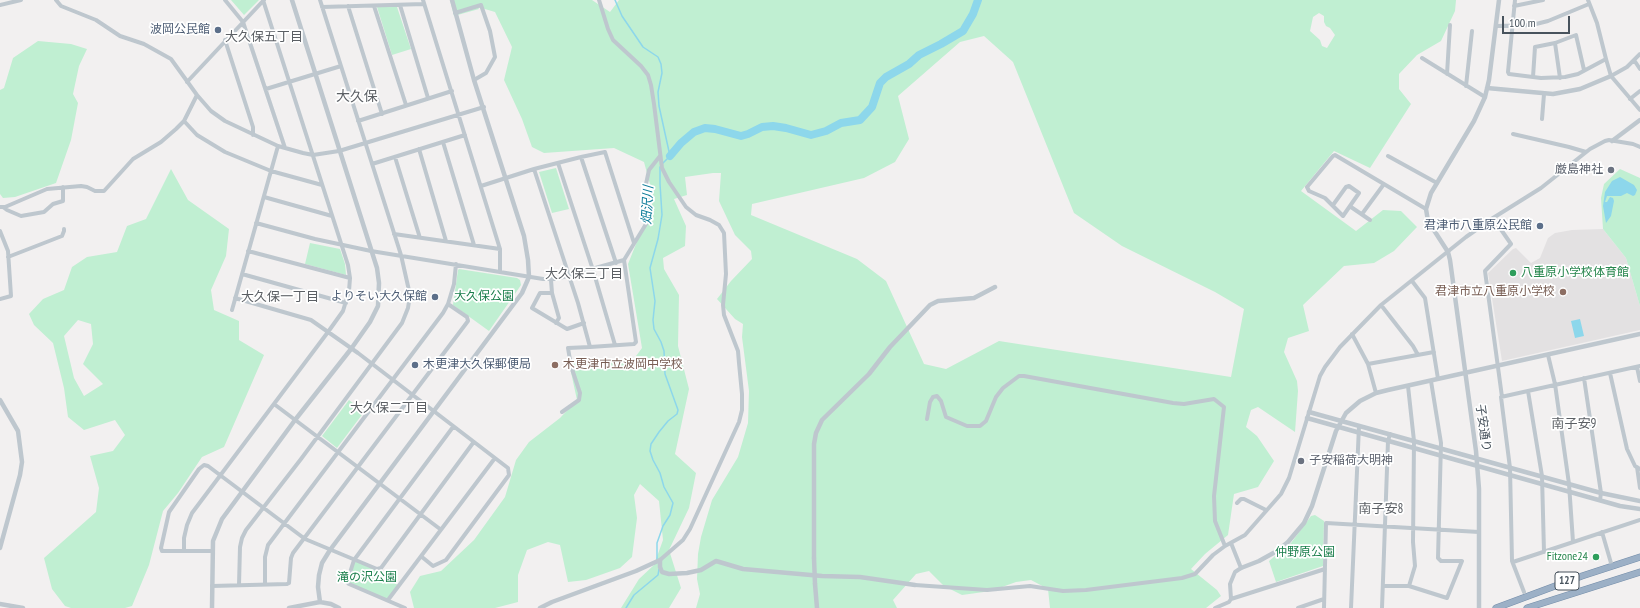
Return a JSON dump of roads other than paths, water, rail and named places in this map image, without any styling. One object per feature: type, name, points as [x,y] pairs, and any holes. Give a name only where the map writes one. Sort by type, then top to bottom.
[{"type":"highway","name":"127","points":[[1496,608],[1582,576],[1640,557]]},
{"type":"highway","name":"127","points":[[1527,608],[1640,572]]},
{"type":"street","points":[[0,5],[21,0]]},
{"type":"street","points":[[56,0],[61,6],[96,20],[120,36],[144,44],[171,59],[197,95],[211,110],[225,121],[253,135],[285,148],[313,155],[339,151],[484,107]]},
{"type":"street","points":[[225,0],[243,22],[285,148]]},
{"type":"street","points":[[184,551],[184,538],[192,513],[343,311],[349,291],[350,278],[348,265],[263,0],[187,82]]},
{"type":"street","points":[[212,608],[212,551],[217,528],[222,519],[295,420],[370,322],[378,306],[379,283],[377,268],[292,0]]},
{"type":"street","points":[[239,585],[240,547],[246,530],[402,324],[408,308],[410,295],[401,256],[320,0]]},
{"type":"street","points":[[320,602],[318,587],[319,575],[322,563],[330,550],[522,293],[529,277],[524,236],[484,107],[474,80],[452,0]]},
{"type":"street","points":[[540,608],[552,602],[636,571],[660,560],[683,540],[702,505],[739,422],[742,410],[738,351],[724,315],[723,305],[726,274],[724,233],[719,225],[696,215],[686,207],[662,168],[654,104],[648,75],[641,66],[613,40],[599,0]]},
{"type":"street","points":[[1448,252],[1428,220],[1426,209],[1428,200],[1474,121],[1485,97],[1499,0]]},
{"type":"street","points":[[1515,0],[1508,72],[1532,77],[1560,78],[1578,74],[1606,59]]},
{"type":"street","points":[[1514,6],[1543,0]]},
{"type":"street","points":[[322,8],[423,2],[500,249],[500,272]]},
{"type":"street","points":[[1496,26],[1532,25],[1548,21],[1588,2],[1597,23],[1611,76],[1640,110]]},
{"type":"street","points":[[400,4],[428,98]]},
{"type":"street","points":[[455,12],[481,5],[490,31],[495,57],[486,73],[474,80]]},
{"type":"street","points":[[348,6],[382,114]]},
{"type":"street","points":[[374,6],[406,105]]},
{"type":"street","points":[[1447,74],[1450,25]]},
{"type":"street","points":[[1466,86],[1472,31]]},
{"type":"street","points":[[1532,77],[1535,46],[1555,43],[1576,35],[1584,70]]},
{"type":"street","points":[[225,40],[253,126],[253,135]]},
{"type":"street","points":[[1555,43],[1560,78]]},
{"type":"street","points":[[1487,88],[1544,94],[1564,93],[1580,89],[1611,76],[1627,67],[1640,54]]},
{"type":"street","points":[[1422,58],[1485,97]]},
{"type":"street","points":[[1634,60],[1640,69]]},
{"type":"street","points":[[266,89],[341,66]]},
{"type":"street","points":[[358,122],[452,91]]},
{"type":"street","points":[[1630,99],[1640,91]]},
{"type":"street","points":[[1542,119],[1544,94]]},
{"type":"street","points":[[2,207],[47,189],[63,187],[88,187],[95,191],[104,191],[134,159],[161,142],[184,121],[197,95]]},
{"type":"street","points":[[1612,140],[1640,120]]},
{"type":"street","points":[[184,121],[197,134],[225,152],[271,171],[322,185]]},
{"type":"street","points":[[1513,134],[1586,152]]},
{"type":"street","points":[[372,164],[465,135]]},
{"type":"street","points":[[660,560],[662,572],[669,574],[687,573],[701,570],[716,561],[743,569],[822,576],[860,577],[915,585],[987,590],[1030,586],[1062,591],[1086,590],[1182,578],[1195,574],[1225,546],[1245,534],[1281,494],[1285,487],[1320,376],[1340,347],[1381,305],[1493,218],[1541,188],[1586,152],[1605,141],[1612,140],[1633,144],[1640,147]]},
{"type":"street","points":[[443,142],[474,245]]},
{"type":"street","points":[[232,310],[278,146]]},
{"type":"street","points":[[419,149],[446,241]]},
{"type":"street","points":[[481,186],[581,156],[605,152],[634,243]]},
{"type":"street","points":[[581,156],[616,262]]},
{"type":"street","points":[[562,412],[579,400],[580,393],[571,366],[568,348],[634,344],[636,342],[624,260],[646,224],[649,208],[646,184],[650,170],[660,156]]},
{"type":"street","points":[[1333,205],[1346,186],[1349,186],[1359,193],[1351,207],[1343,216],[1333,205],[1319,194],[1309,191],[1307,187],[1333,156],[1340,157],[1426,209]]},
{"type":"street","points":[[1388,156],[1437,184]]},
{"type":"street","points":[[395,157],[420,238]]},
{"type":"street","points":[[558,163],[593,270],[615,345]]},
{"type":"street","points":[[534,169],[570,276],[590,347]]},
{"type":"street","points":[[1362,214],[1384,184]]},
{"type":"street","points":[[2,207],[21,216],[44,212],[53,204],[63,201],[63,187]]},
{"type":"street","points":[[264,198],[332,216]]},
{"type":"street","points":[[1351,207],[1370,220]]},
{"type":"street","points":[[1493,218],[1511,244],[1485,271],[1502,396],[1500,399],[1510,468],[1513,562],[1524,592]]},
{"type":"street","points":[[256,223],[371,251],[551,280],[593,270],[624,260]]},
{"type":"street","points":[[8,257],[62,236],[64,229]]},
{"type":"street","points":[[0,231],[8,251],[11,296],[0,299]]},
{"type":"street","points":[[394,234],[500,249]]},
{"type":"street","points":[[248,251],[350,278]]},
{"type":"street","name":"子安通り","points":[[1448,252],[1478,466],[1479,608]]},
{"type":"street","points":[[265,584],[265,557],[268,545],[302,498],[392,381],[448,304],[454,284],[456,264]]},
{"type":"street","points":[[242,274],[346,303]]},
{"type":"street","points":[[551,280],[552,293],[559,318],[556,323]]},
{"type":"street","points":[[1412,281],[1425,298],[1438,379]]},
{"type":"street","points":[[817,608],[814,558],[814,444],[816,433],[822,420],[869,374],[890,348],[930,305],[938,301],[974,298],[995,287]]},
{"type":"street","points":[[552,293],[540,293],[532,308],[567,329],[584,323]]},
{"type":"street","points":[[236,298],[310,320],[351,348],[392,381],[434,411],[473,443],[508,468],[509,475],[446,560],[433,566],[422,557]]},
{"type":"street","points":[[212,586],[289,583],[291,558],[293,553],[468,321],[467,317],[448,304]]},
{"type":"street","points":[[1381,305],[1413,346],[1418,355]]},
{"type":"street","points":[[1352,334],[1368,364],[1376,394]]},
{"type":"street","points":[[1231,599],[1230,584],[1235,572],[1277,551],[1288,542],[1304,523],[1312,506],[1338,427],[1341,420],[1354,405],[1367,397],[1408,386],[1640,334]]},
{"type":"street","points":[[1368,364],[1434,352]]},
{"type":"street","points":[[1548,355],[1555,384],[1569,484],[1573,542]]},
{"type":"street","points":[[1502,396],[1638,367],[1640,381]]},
{"type":"street","points":[[1610,373],[1627,449],[1638,468],[1640,488]]},
{"type":"street","points":[[927,418],[930,402],[933,397],[937,396],[941,402],[946,417],[967,426],[980,426],[986,421],[996,397],[1003,388],[1019,376],[1172,403],[1184,404],[1214,398],[1224,407],[1214,496],[1215,521],[1225,546]]},
{"type":"street","points":[[1584,378],[1601,493],[1600,500]]},
{"type":"street","points":[[1383,586],[1409,586],[1447,598],[1462,561],[1439,560],[1441,448],[1431,381]]},
{"type":"street","points":[[1408,386],[1414,441],[1413,528],[1415,570],[1409,586]]},
{"type":"street","points":[[1528,391],[1542,476],[1544,552]]},
{"type":"street","points":[[0,400],[18,432],[22,462],[20,475],[0,548]]},
{"type":"street","points":[[274,404],[440,529]]},
{"type":"street","points":[[1309,412],[1601,493],[1640,501]]},
{"type":"street","points":[[1307,418],[1620,506],[1640,509]]},
{"type":"street","points":[[1351,608],[1359,426]]},
{"type":"street","points":[[405,608],[348,584],[347,582],[354,560],[453,427]]},
{"type":"street","points":[[1382,608],[1384,526],[1388,441],[1390,434]]},
{"type":"street","points":[[212,551],[162,551],[169,512],[199,469],[204,465],[208,466],[305,539],[377,569],[381,568],[473,443]]},
{"type":"street","points":[[388,600],[422,557],[440,529],[495,458]]},
{"type":"street","points":[[1237,503],[1241,499],[1244,499],[1266,510]]},
{"type":"street","points":[[1513,562],[1640,520]]},
{"type":"street","points":[[1324,608],[1326,523],[1479,532]]},
{"type":"street","points":[[1602,532],[1612,563]]},
{"type":"street","points":[[1231,543],[1241,568]]},
{"type":"street","points":[[1215,608],[1229,602],[1231,599],[1325,569]]},
{"type":"street","points":[[1298,608],[1324,599]]},
{"type":"street","points":[[289,608],[320,602],[331,604],[339,608]]},
{"type":"street","points":[[0,604],[23,608]]},
{"type":"water","points":[[1620,177],[1634,185],[1637,190],[1633,196],[1627,193],[1621,196],[1607,196],[1605,202],[1607,202],[1610,197],[1613,198],[1614,201],[1611,216],[1606,223],[1603,206],[1605,192],[1612,181]]},
{"type":"water","points":[[1580,319],[1584,336],[1575,338],[1571,321]]},
{"type":"waterway","points":[[615,0],[622,16],[643,47],[658,57],[661,64],[662,73],[658,92],[659,106],[670,156],[662,164]]},
{"type":"waterway","name":"畑沢川","points":[[670,156],[681,143],[694,132],[705,128],[741,136],[762,127],[773,126],[811,135],[826,131],[841,123],[860,120],[872,107],[880,83],[886,77],[909,64],[919,55],[963,31],[973,14],[978,0]]},
{"type":"waterway","name":"畑沢川","points":[[657,560],[657,543],[663,526],[670,515],[673,503],[664,487],[660,473],[650,451],[651,444],[659,432],[668,421],[677,414],[678,410],[665,374],[664,351],[654,329],[653,320],[655,301],[650,268],[658,239],[662,215],[660,167]]},
{"type":"waterway","name":"畑沢川","points":[[626,608],[634,595],[658,575],[659,569]]},
{"type":"place","name":"波岡公民館","points":[[218,30]]},
{"type":"place","name":"厳島神社","points":[[1611,170]]},
{"type":"place","name":"君津市八重原公民館","points":[[1540,226]]},
{"type":"place","name":"八重原小学校体育館","points":[[1513,273]]},
{"type":"place","name":"君津市立八重原小学校","points":[[1563,292]]},
{"type":"place","name":"よりそい大久保館","points":[[435,297]]},
{"type":"place","name":"木更津大久保郵便局","points":[[415,365]]},
{"type":"place","name":"木更津市立波岡中学校","points":[[555,365]]},
{"type":"place","name":"子安稲荷大明神","points":[[1301,461]]},
{"type":"place","name":"Fitzone24","points":[[1596,557]]},
{"type":"district","name":"大久保五丁目","points":[[264,37]]},
{"type":"district","name":"大久保","points":[[357,97]]},
{"type":"district","name":"大久保三丁目","points":[[584,274]]},
{"type":"district","name":"大久保一丁目","points":[[280,297]]},
{"type":"district","name":"大久保二丁目","points":[[389,408]]},
{"type":"district","name":"南子安9","points":[[1574,424]]},
{"type":"district","name":"南子安8","points":[[1381,509]]},
{"type":"park label","name":"大久保公園","points":[[484,297]]},
{"type":"park label","name":"仲野原公園","points":[[1305,553]]},
{"type":"park label","name":"滝の沢公園","points":[[367,578]]}]
